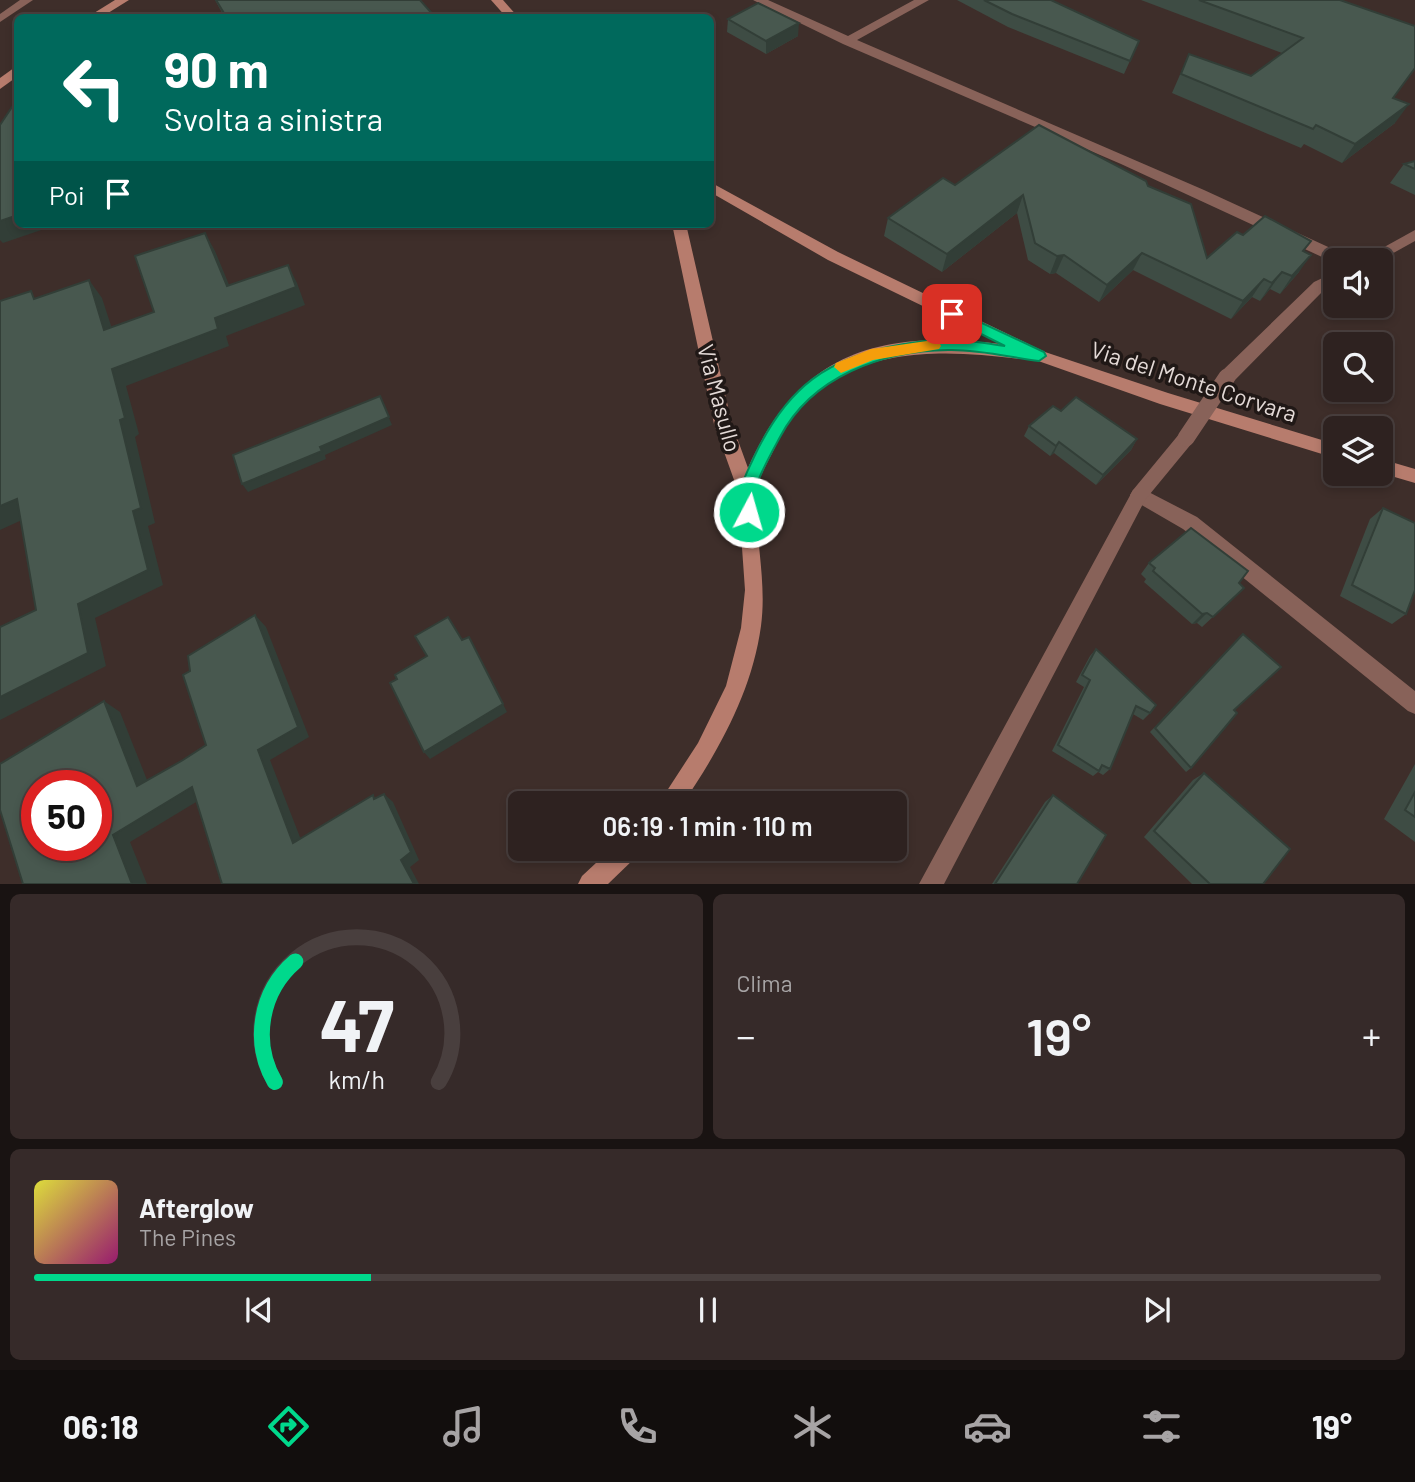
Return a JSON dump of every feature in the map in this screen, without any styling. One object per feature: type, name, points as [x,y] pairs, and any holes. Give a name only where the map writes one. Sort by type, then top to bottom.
[{"type":"main road","points":[[98,14],[123,0]]},
{"type":"main road","points":[[497,0],[510,14]]},
{"type":"main road","points":[[0,85],[14,72]]},
{"type":"main road","points":[[714,188],[833,256],[1039,356]]},
{"type":"main road","name":"Via Masullo","points":[[678,791],[706,751],[723,720],[744,657],[755,590],[747,491],[723,424],[679,228]]},
{"type":"main road","points":[[747,491],[773,434],[787,412],[824,376],[845,365],[896,349],[949,344],[1039,356]]},
{"type":"main road","name":"Via del Monte Corvara","points":[[1039,356],[1323,448]]},
{"type":"main road","points":[[1393,470],[1415,476]]},
{"type":"main road","points":[[590,884],[615,861]]},
{"type":"street","points":[[0,19],[27,0]]},
{"type":"street","points":[[759,0],[847,41],[1222,202],[1323,250]]},
{"type":"street","points":[[847,41],[923,0]]},
{"type":"street","points":[[1390,248],[1415,235]]},
{"type":"street","points":[[931,884],[1139,495],[1185,438],[1227,377],[1323,284]]},
{"type":"street","points":[[1139,495],[1190,523],[1415,704]]},
{"type":"building","points":[[216,0],[420,0],[432,14],[225,14]]},
{"type":"building","points":[[984,0],[1051,0],[1139,41],[1130,61],[1012,14]]},
{"type":"building","points":[[1199,0],[1340,0],[1415,26],[1415,68],[1393,98],[1409,104],[1355,144],[1316,125],[1313,129],[1181,74],[1189,54],[1251,76],[1303,38]]},
{"type":"building","points":[[758,3],[799,23],[766,41],[728,19]]},
{"type":"building","points":[[14,104],[14,216],[0,221],[0,125]]},
{"type":"building","points":[[1039,125],[1146,181],[1148,186],[1191,204],[1207,258],[1237,232],[1243,235],[1265,216],[1311,241],[1303,251],[1311,255],[1292,276],[1282,272],[1272,283],[1264,279],[1243,301],[1142,253],[1107,285],[1064,255],[1057,256],[1035,243],[1023,195],[947,254],[888,218],[943,178],[955,185]]},
{"type":"building","points":[[1415,161],[1415,169],[1404,164]]},
{"type":"building","points":[[205,233],[227,286],[288,265],[296,287],[215,318],[218,329],[112,369],[125,418],[120,420],[141,508],[133,511],[148,570],[78,604],[88,653],[0,697],[0,627],[36,610],[17,499],[0,506],[0,301],[31,291],[34,299],[89,280],[104,330],[154,312],[135,256]]},
{"type":"building","points":[[380,396],[389,417],[320,447],[322,451],[242,484],[233,455]]},
{"type":"building","points":[[1076,397],[1137,439],[1103,475],[1059,442],[1056,446],[1029,426],[1053,406],[1061,411]]},
{"type":"building","points":[[1383,508],[1415,523],[1415,590],[1406,614],[1352,585]]},
{"type":"building","points":[[1191,528],[1248,571],[1239,583],[1244,588],[1213,617],[1207,613],[1202,614],[1153,571],[1155,568],[1149,563]]},
{"type":"building","points":[[255,615],[298,727],[258,750],[293,843],[373,795],[374,799],[384,794],[411,852],[401,860],[414,884],[222,884],[192,787],[113,835],[132,884],[23,884],[0,810],[0,764],[104,701],[137,786],[206,745],[183,675],[190,671],[188,656]]},
{"type":"building","points":[[448,617],[462,640],[469,637],[503,704],[424,752],[390,683],[397,679],[395,675],[427,656],[415,636]]},
{"type":"building","points":[[1243,634],[1281,667],[1234,710],[1237,713],[1191,768],[1155,728]]},
{"type":"building","points":[[1096,649],[1156,705],[1150,713],[1136,706],[1110,769],[1102,765],[1099,771],[1058,745],[1090,680],[1082,675]]},
{"type":"building","points":[[1204,773],[1290,849],[1263,884],[1210,884],[1154,831]]},
{"type":"building","points":[[1415,792],[1415,817],[1405,810]]},
{"type":"building","points":[[1053,795],[1106,835],[1077,884],[995,884]]},
{"type":"slow traffic","points":[[841,367],[896,349],[934,346]]},
{"type":"route","points":[[749,512],[747,491],[773,434],[787,412],[824,376],[871,355],[923,346],[949,344],[1039,356],[952,314]]}]
